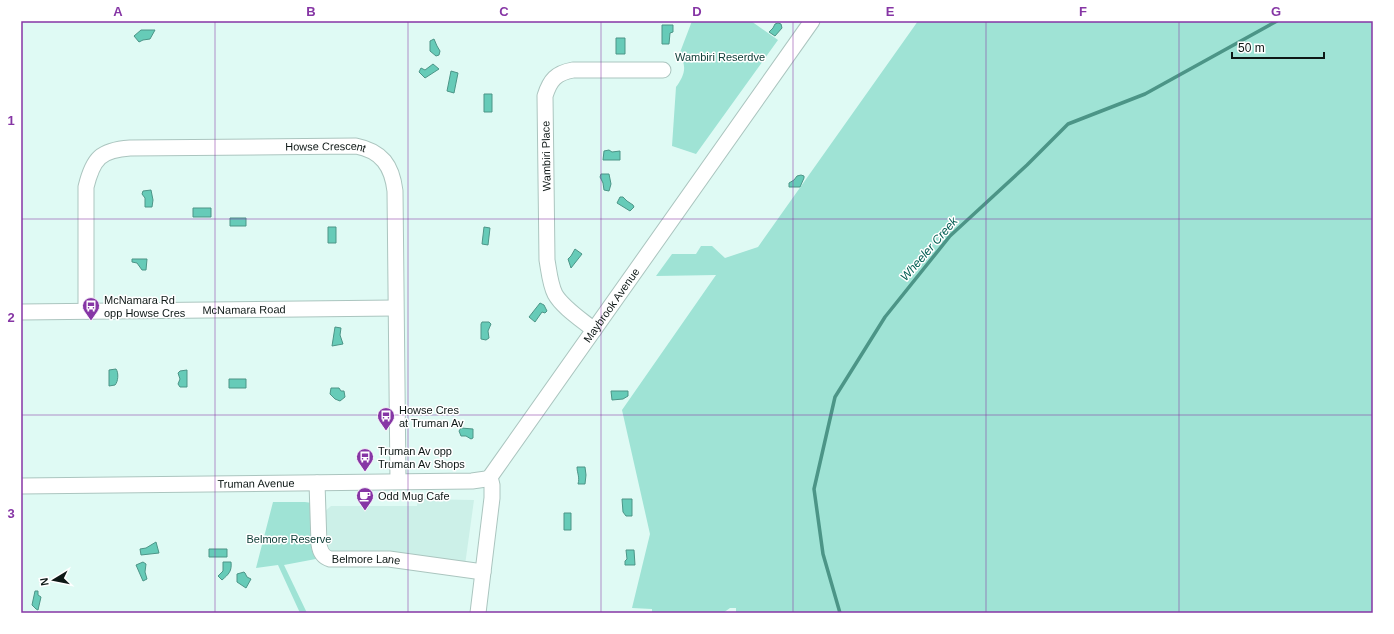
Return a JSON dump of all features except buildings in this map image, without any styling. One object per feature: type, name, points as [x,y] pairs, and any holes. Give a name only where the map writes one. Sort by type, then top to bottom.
[{"type":"street","name":"Maybrook Avenue","points":[[490,477],[812,21]]},
{"type":"street","name":"Wambiri Place","points":[[594,330],[570,310],[555,294],[550,278],[547,260],[545,96],[548,86],[554,78],[564,72],[573,70],[663,70]]},
{"type":"street","name":"Howse Crescent","points":[[86,311],[86,187],[90,172],[96,160],[108,152],[117,149],[130,148],[356,146],[372,151],[384,161],[390,169],[395,191],[395,308],[398,481]]},
{"type":"street","name":"McNamara Road","points":[[21,312],[395,308]]},
{"type":"street","name":"Truman Avenue","points":[[21,486],[472,481],[490,477]]},
{"type":"street","points":[[478,613],[492,498],[492,485],[490,477]]},
{"type":"street","name":"Belmore Lane","points":[[317,483],[319,544],[321,553],[326,558],[389,560],[483,572]]},
{"type":"shaded area","points":[[775,24],[781,24],[782,28],[775,36],[769,32]]},
{"type":"shaded area","points":[[662,25],[673,25],[673,32],[670,33],[669,44],[662,44]]},
{"type":"shaded area","points":[[141,30],[155,30],[150,39],[139,42],[134,36]]},
{"type":"shaded area","points":[[616,38],[625,38],[625,54],[616,54]]},
{"type":"shaded area","points":[[434,39],[440,51],[439,55],[436,56],[430,51],[430,41]]},
{"type":"shaded area","points":[[433,64],[439,69],[425,78],[419,72],[421,68],[425,70]]},
{"type":"shaded area","points":[[451,71],[458,73],[454,93],[447,91]]},
{"type":"shaded area","points":[[484,94],[492,94],[492,112],[484,112]]},
{"type":"shaded area","points":[[609,150],[612,152],[620,151],[620,160],[603,160],[604,151]]},
{"type":"shaded area","points":[[601,174],[609,174],[611,184],[609,191],[604,190],[600,177]]},
{"type":"shaded area","points":[[797,176],[804,176],[804,178],[800,187],[789,187],[789,183]]},
{"type":"shaded area","points":[[151,190],[153,200],[152,207],[145,207],[145,198],[142,194],[143,191]]},
{"type":"shaded area","points":[[620,197],[623,197],[633,205],[634,207],[630,211],[617,203]]},
{"type":"shaded area","points":[[193,208],[211,208],[211,217],[193,217]]},
{"type":"shaded area","points":[[230,218],[246,218],[246,226],[230,226]]},
{"type":"shaded area","points":[[328,227],[336,227],[336,243],[328,243]]},
{"type":"shaded area","points":[[484,227],[490,228],[488,245],[482,244]]},
{"type":"shaded area","points":[[575,249],[582,254],[571,268],[568,259]]},
{"type":"shaded area","points":[[132,259],[147,259],[146,270],[142,270],[137,263],[132,262]]},
{"type":"shaded area","points":[[540,303],[544,305],[547,311],[545,313],[542,312],[535,322],[529,317]]},
{"type":"shaded area","points":[[482,322],[489,322],[491,324],[488,331],[489,338],[486,340],[481,339]]},
{"type":"shaded area","points":[[335,327],[341,328],[340,335],[343,344],[332,346]]},
{"type":"shaded area","points":[[116,369],[118,375],[117,382],[115,385],[109,386],[109,370]]},
{"type":"shaded area","points":[[187,370],[187,387],[180,387],[178,384],[180,379],[178,373],[180,371]]},
{"type":"shaded area","points":[[229,379],[246,379],[246,388],[229,388]]},
{"type":"shaded area","points":[[331,388],[339,388],[341,391],[344,391],[345,397],[340,401],[335,399],[330,394]]},
{"type":"shaded area","points":[[611,391],[628,391],[628,396],[623,399],[612,400]]},
{"type":"shaded area","points":[[461,428],[473,429],[473,438],[471,439],[466,436],[461,436],[459,431]]},
{"type":"shaded area","points":[[577,467],[585,467],[585,484],[578,484],[579,479]]},
{"type":"shaded area","points":[[418,499],[474,500],[465,565],[333,555],[325,551],[322,514],[331,506],[417,506]]},
{"type":"shaded area","points":[[622,499],[632,499],[632,516],[626,516],[623,512]]},
{"type":"shaded area","points":[[564,513],[571,513],[571,530],[564,530]]},
{"type":"shaded area","points":[[156,542],[159,553],[141,555],[140,549],[146,548]]},
{"type":"shaded area","points":[[209,549],[227,549],[227,557],[209,557]]},
{"type":"shaded area","points":[[626,550],[634,550],[635,565],[625,565],[625,561],[627,559]]},
{"type":"shaded area","points":[[143,562],[146,564],[145,572],[147,579],[143,581],[136,565]]},
{"type":"shaded area","points":[[223,562],[231,562],[231,568],[230,572],[222,580],[218,576],[223,571]]},
{"type":"shaded area","points":[[244,572],[247,577],[251,579],[246,588],[237,582],[237,574]]},
{"type":"shaded area","points":[[35,591],[38,591],[38,595],[41,597],[38,610],[32,605]]},
{"type":"green space","name":"Wambiri Reserdve","points":[[692,21],[751,21],[778,40],[696,154],[672,146],[676,87],[684,71],[682,59],[679,55]]},
{"type":"green space","points":[[918,21],[1373,21],[1373,613],[736,613],[736,608],[730,608],[723,613],[652,613],[652,609],[632,608],[650,534],[622,410],[716,275],[656,276],[672,254],[696,254],[701,246],[712,246],[725,258],[758,247]]},
{"type":"green space","name":"Belmore Reserve","points":[[273,502],[312,503],[321,558],[284,565],[307,613],[300,613],[278,565],[256,568]]},
{"type":"waterway","name":"Wheeler Creek","points":[[840,613],[823,554],[814,489],[835,397],[885,317],[950,236],[1027,165],[1068,124],[1145,94],[1277,21]]},
{"type":"place","name":"McNamara Rd opp Howse Cres","points":[[91,321]]},
{"type":"place","name":"Howse Cres at Truman Av","points":[[386,431]]},
{"type":"place","name":"Truman Av opp Truman Av Shops","points":[[365,472]]},
{"type":"place","name":"Odd Mug Cafe","points":[[365,511]]}]
